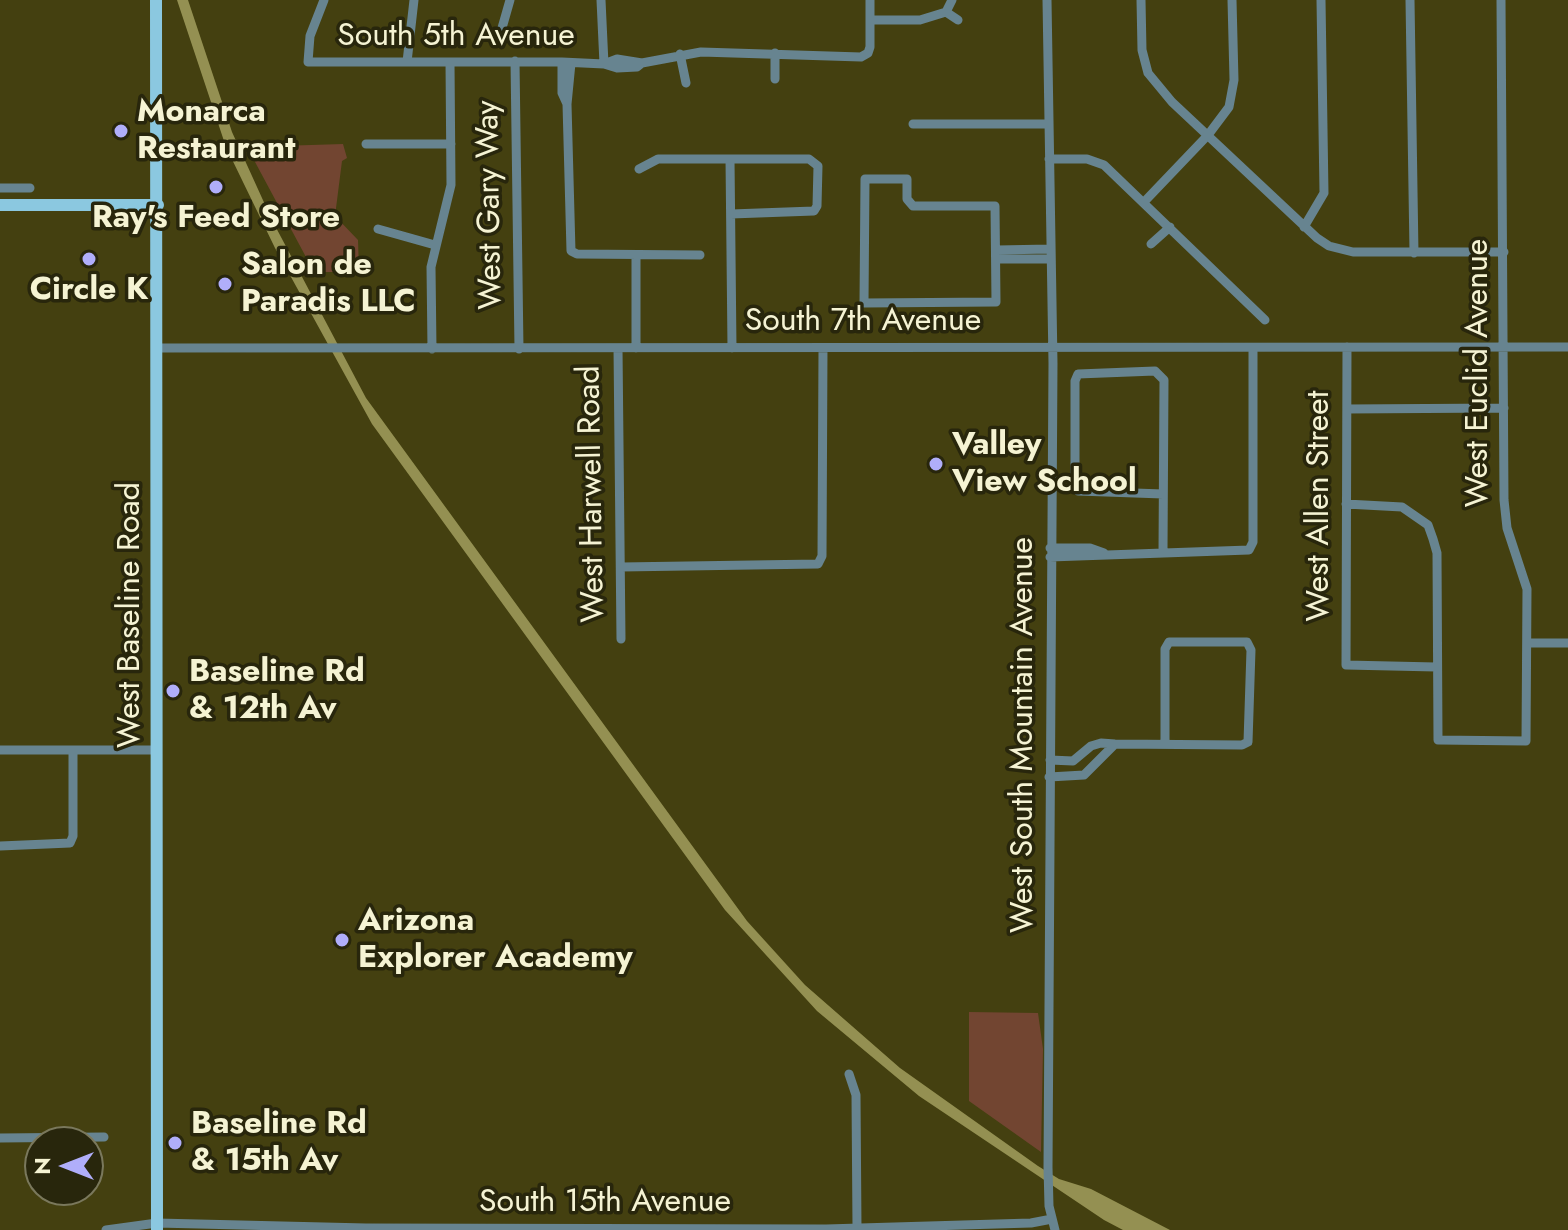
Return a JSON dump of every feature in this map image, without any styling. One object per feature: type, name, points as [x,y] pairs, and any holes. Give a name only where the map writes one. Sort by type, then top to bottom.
[{"type":"main road","name":"West Baseline Road","points":[[156,0],[157,1227]]},
{"type":"main road","points":[[0,205],[158,205]]},
{"type":"street","name":"South 5th Avenue","points":[[324,0],[310,36],[308,62],[628,64],[680,54],[775,53],[861,57],[868,53],[870,20]]},
{"type":"street","points":[[407,62],[414,0]]},
{"type":"street","points":[[502,28],[510,0]]},
{"type":"street","points":[[601,0],[604,64]]},
{"type":"street","points":[[870,0],[870,20],[920,20],[946,12],[952,0]]},
{"type":"street","name":"West South Mountain Avenue","points":[[1047,0],[1052,349],[1048,1185],[1055,1230]]},
{"type":"street","points":[[1141,0],[1145,67],[1172,102],[1304,227],[1329,246],[1341,250],[1414,253],[1504,252]]},
{"type":"street","points":[[1144,202],[1224,116],[1233,90],[1232,0]]},
{"type":"street","points":[[1304,227],[1324,193],[1321,0]]},
{"type":"street","points":[[1410,0],[1414,253]]},
{"type":"street","name":"West Euclid Avenue","points":[[1436,667],[1438,740],[1526,741],[1527,589],[1504,515],[1501,0]]},
{"type":"street","points":[[946,12],[958,20]]},
{"type":"street","points":[[775,53],[775,79]]},
{"type":"street","points":[[680,54],[686,83]]},
{"type":"street","name":"West Gary Way","points":[[515,61],[519,349]]},
{"type":"street","points":[[432,349],[431,267],[449,193],[450,62]]},
{"type":"street","points":[[566,62],[571,251],[577,254],[700,255]]},
{"type":"street","points":[[913,124],[1049,124]]},
{"type":"street","points":[[366,144],[451,144]]},
{"type":"street","points":[[639,169],[658,159],[814,161],[818,166],[817,206],[814,211],[731,214]]},
{"type":"street","points":[[730,159],[732,348]]},
{"type":"street","points":[[1049,159],[1100,163],[1265,320]]},
{"type":"street","points":[[865,179],[907,179],[909,205],[995,206],[997,255],[996,302],[864,303],[865,179]]},
{"type":"street","points":[[0,188],[30,188]]},
{"type":"street","points":[[1151,244],[1170,227]]},
{"type":"street","points":[[378,229],[435,245]]},
{"type":"street","points":[[997,255],[1050,254]]},
{"type":"street","points":[[636,255],[636,348]]},
{"type":"street","name":"West Allen Street","points":[[1347,347],[1346,665],[1436,667]]},
{"type":"street","name":"South 7th Avenue","points":[[157,348],[1568,347]]},
{"type":"street","name":"West Harwell Road","points":[[618,348],[621,639]]},
{"type":"street","points":[[621,567],[818,564],[822,556],[823,348]]},
{"type":"street","points":[[1050,552],[1249,550],[1253,542],[1253,348]]},
{"type":"street","points":[[1163,494],[1078,491],[1075,483],[1078,374],[1098,371],[1161,373],[1164,380],[1163,552]]},
{"type":"street","points":[[1347,409],[1504,408]]},
{"type":"street","points":[[1346,504],[1402,507],[1428,525],[1437,553],[1436,667]]},
{"type":"street","points":[[1050,760],[1077,759],[1097,743],[1165,744],[1248,742],[1251,735],[1249,644],[1244,641],[1169,642],[1165,649],[1165,744]]},
{"type":"street","points":[[1528,643],[1568,643]]},
{"type":"street","points":[[1049,777],[1079,777],[1115,744]]},
{"type":"street","points":[[0,750],[157,750]]},
{"type":"street","points":[[0,846],[70,843],[73,750]]},
{"type":"street","points":[[1077,759],[1086,773]]},
{"type":"street","points":[[849,1074],[856,1095],[857,1228]]},
{"type":"street","points":[[0,1138],[24,1138]]},
{"type":"street","name":"South 15th Avenue","points":[[106,1230],[157,1227],[826,1230],[1031,1223],[1052,1219]]},
{"type":"shaded area","points":[[177,0],[188,0],[232,132],[272,220],[366,398],[747,921],[805,985],[900,1068],[1059,1179],[1091,1189],[1170,1230],[1123,1230],[1104,1220],[919,1096],[817,1011],[725,910],[372,424],[275,248],[226,147]]},
{"type":"shaded area","points":[[343,144],[347,158],[342,161],[335,216],[358,240],[359,272],[314,272],[247,147]]},
{"type":"shaded area","points":[[969,1012],[1038,1013],[1043,1049],[1041,1152],[969,1101]]},
{"type":"place","name":"Monarca Restaurant","points":[[121,131]]},
{"type":"place","name":"Ray's Feed Store","points":[[216,187]]},
{"type":"place","name":"Circle K","points":[[89,259]]},
{"type":"place","name":"Salon de Paradis LLC","points":[[225,284]]},
{"type":"place","name":"Valley View School","points":[[936,464]]},
{"type":"place","name":"Baseline Rd & 12th Av","points":[[173,691]]},
{"type":"place","name":"Arizona Explorer Academy","points":[[342,940]]},
{"type":"place","name":"Baseline Rd & 15th Av","points":[[175,1143]]}]
